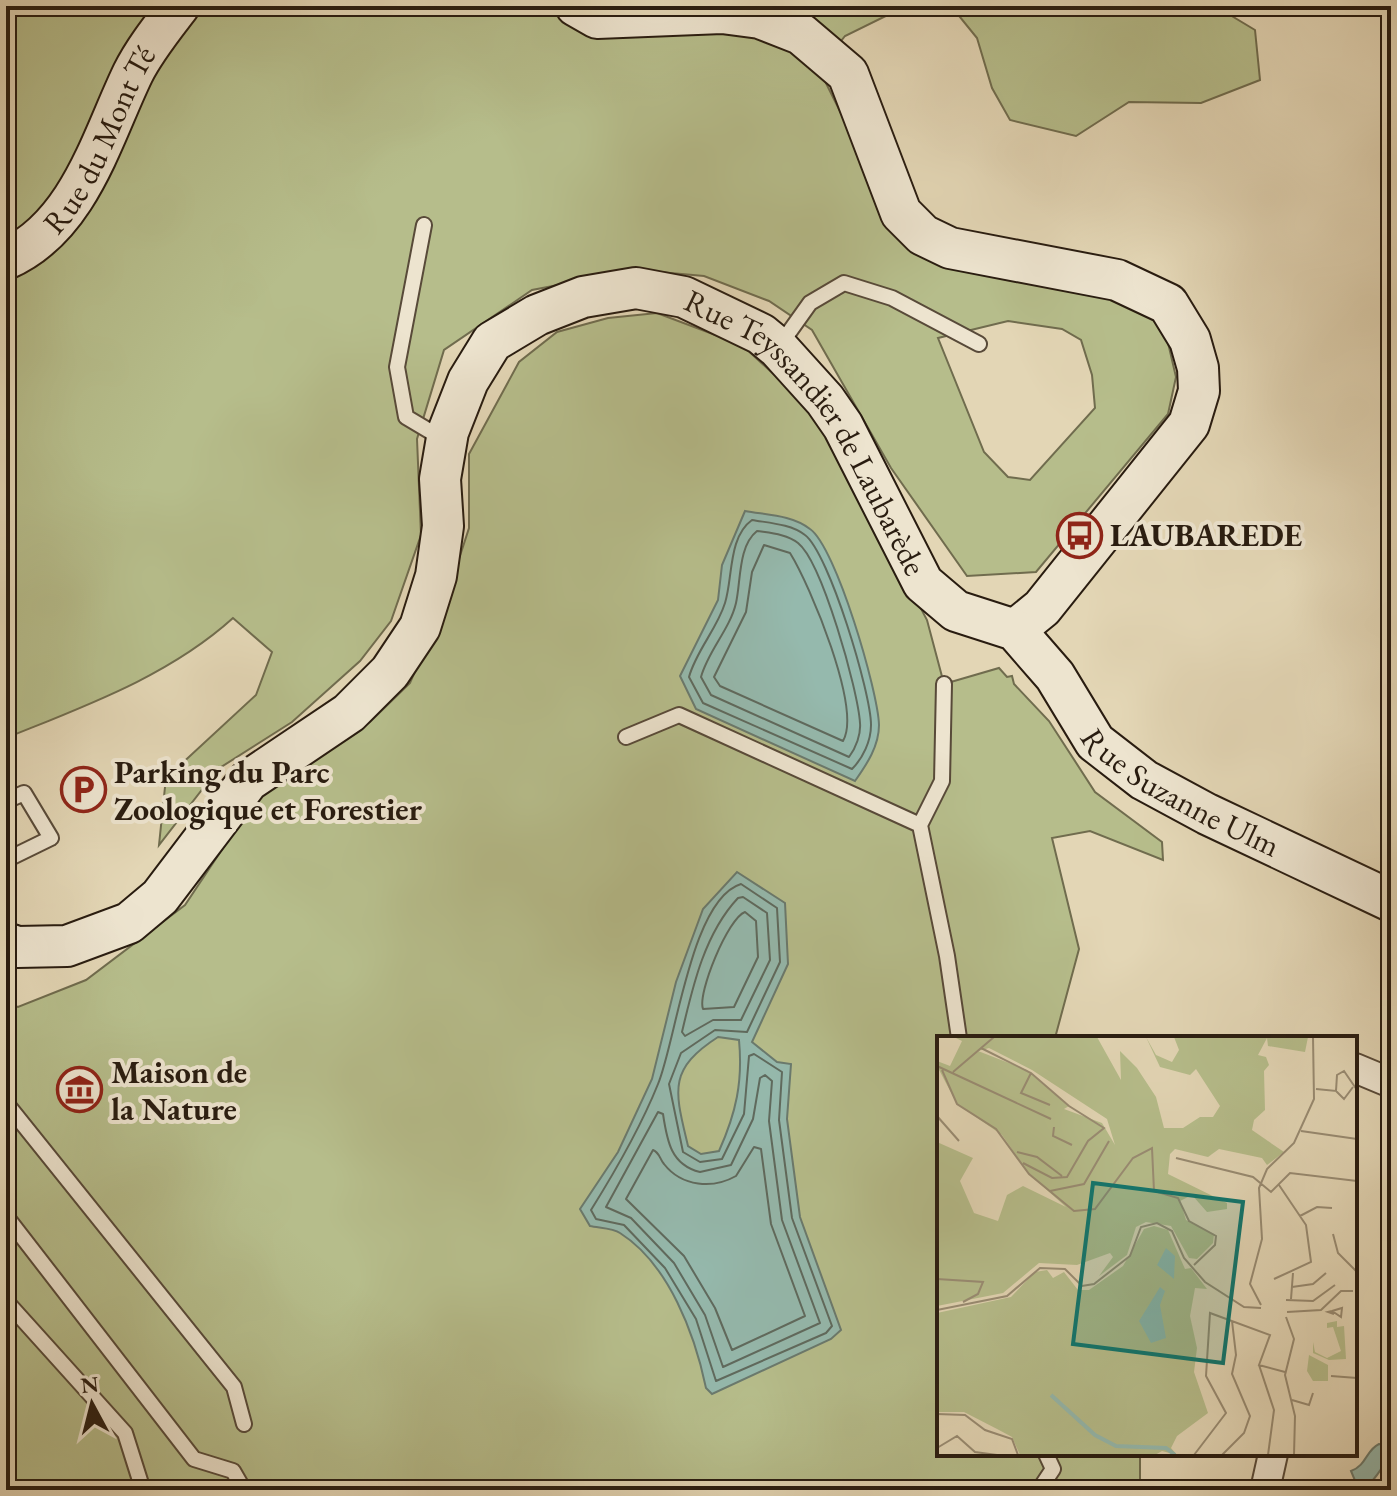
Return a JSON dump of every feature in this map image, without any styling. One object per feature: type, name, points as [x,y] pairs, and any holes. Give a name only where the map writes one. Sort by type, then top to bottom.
[{"type":"main road","name":"Rue du Mont Té","points":[[6,259],[48,230],[81,186],[135,70],[179,6]]},
{"type":"main road","points":[[576,6],[597,18],[722,13],[760,18],[801,34],[848,74],[901,213],[923,235],[950,248],[1117,280],[1168,304],[1190,340],[1198,368],[1199,391],[1189,424],[1042,608],[1015,630]]},
{"type":"main road","name":"Rue Teyssandier de Laubarède","points":[[6,943],[17,947],[67,946],[129,923],[160,897],[248,781],[349,713],[390,672],[420,627],[436,576],[443,526],[440,479],[447,442],[468,381],[492,342],[537,315],[583,297],[636,288],[684,297],[761,334],[778,348],[825,400],[843,426],[923,583],[956,611],[1015,630]]},
{"type":"main road","name":"Rue Suzanne Ulm","points":[[1015,630],[1055,676],[1095,742],[1144,780],[1207,814],[1391,901]]},
{"type":"street","points":[[1357,1069],[1391,1083]]},
{"type":"street","points":[[1265,1490],[1273,1456]]},
{"type":"lane","points":[[424,225],[397,367],[406,417],[447,442]]},
{"type":"lane","points":[[778,348],[810,303],[844,283],[892,298],[979,344]]},
{"type":"lane","points":[[944,684],[942,781],[920,825],[947,956],[959,1036]]},
{"type":"lane","points":[[626,737],[679,715],[920,825]]},
{"type":"lane","points":[[6,801],[24,793],[51,838],[6,860]]},
{"type":"lane","points":[[6,1103],[234,1387],[244,1424]]},
{"type":"lane","points":[[6,1216],[194,1459],[233,1471],[244,1490]]},
{"type":"lane","points":[[6,1301],[125,1433],[143,1490]]},
{"type":"lane","points":[[1047,1456],[1053,1469],[1043,1484],[1047,1490]]},
{"type":"green space","points":[[6,6],[906,6],[845,36],[819,69],[899,230],[1136,302],[1165,330],[1176,377],[1168,414],[1036,572],[967,576],[891,468],[812,330],[769,301],[704,276],[637,270],[532,290],[444,350],[417,439],[421,535],[391,621],[360,661],[292,722],[218,769],[159,845],[165,787],[177,768],[256,695],[272,652],[233,618],[182,657],[154,673],[6,738]],"holes":[[[1008,321],[1062,329],[1081,340],[1092,375],[1095,408],[1030,480],[1008,477],[984,452],[938,338]]]},
{"type":"green space","points":[[951,6],[1220,9],[1255,30],[1260,80],[1201,103],[1129,102],[1076,136],[1010,120],[992,88],[977,38]]},
{"type":"green space","points":[[657,313],[742,345],[820,417],[927,620],[944,684],[999,668],[1007,677],[1012,676],[1014,684],[1049,721],[1095,792],[1162,842],[1163,860],[1090,831],[1052,838],[1079,949],[1056,1036],[937,1036],[937,1456],[1140,1456],[1140,1490],[6,1490],[6,1003],[18,1007],[86,980],[185,905],[255,800],[370,722],[410,683],[444,605],[469,528],[469,454],[519,362],[557,332],[608,318]]},
{"type":"water","points":[[745,511],[803,524],[820,541],[832,562],[864,653],[879,725],[875,747],[855,781],[696,709],[680,676],[718,600],[722,565]]},
{"type":"water","points":[[737,872],[785,903],[788,964],[752,1042],[777,1062],[791,1064],[787,1119],[800,1217],[841,1330],[831,1339],[712,1394],[706,1388],[687,1324],[653,1263],[620,1233],[590,1226],[580,1209],[618,1152],[652,1079],[676,982],[703,909]],"holes":[[[718,1037],[739,1040],[739,1084],[730,1124],[719,1151],[701,1154],[688,1146],[680,1110],[679,1083],[690,1060]]]},
{"type":"water","points":[[1379,1444],[1385,1445],[1386,1450],[1382,1468],[1373,1480],[1356,1483],[1351,1471]]},
{"type":"place","name":"LAUBAREDE","points":[[1079,535]]},
{"type":"place","name":"Parking du Parc Zoologique et Forestier","points":[[83,790]]},
{"type":"place","name":"Maison de la Nature","points":[[80,1090]]}]
